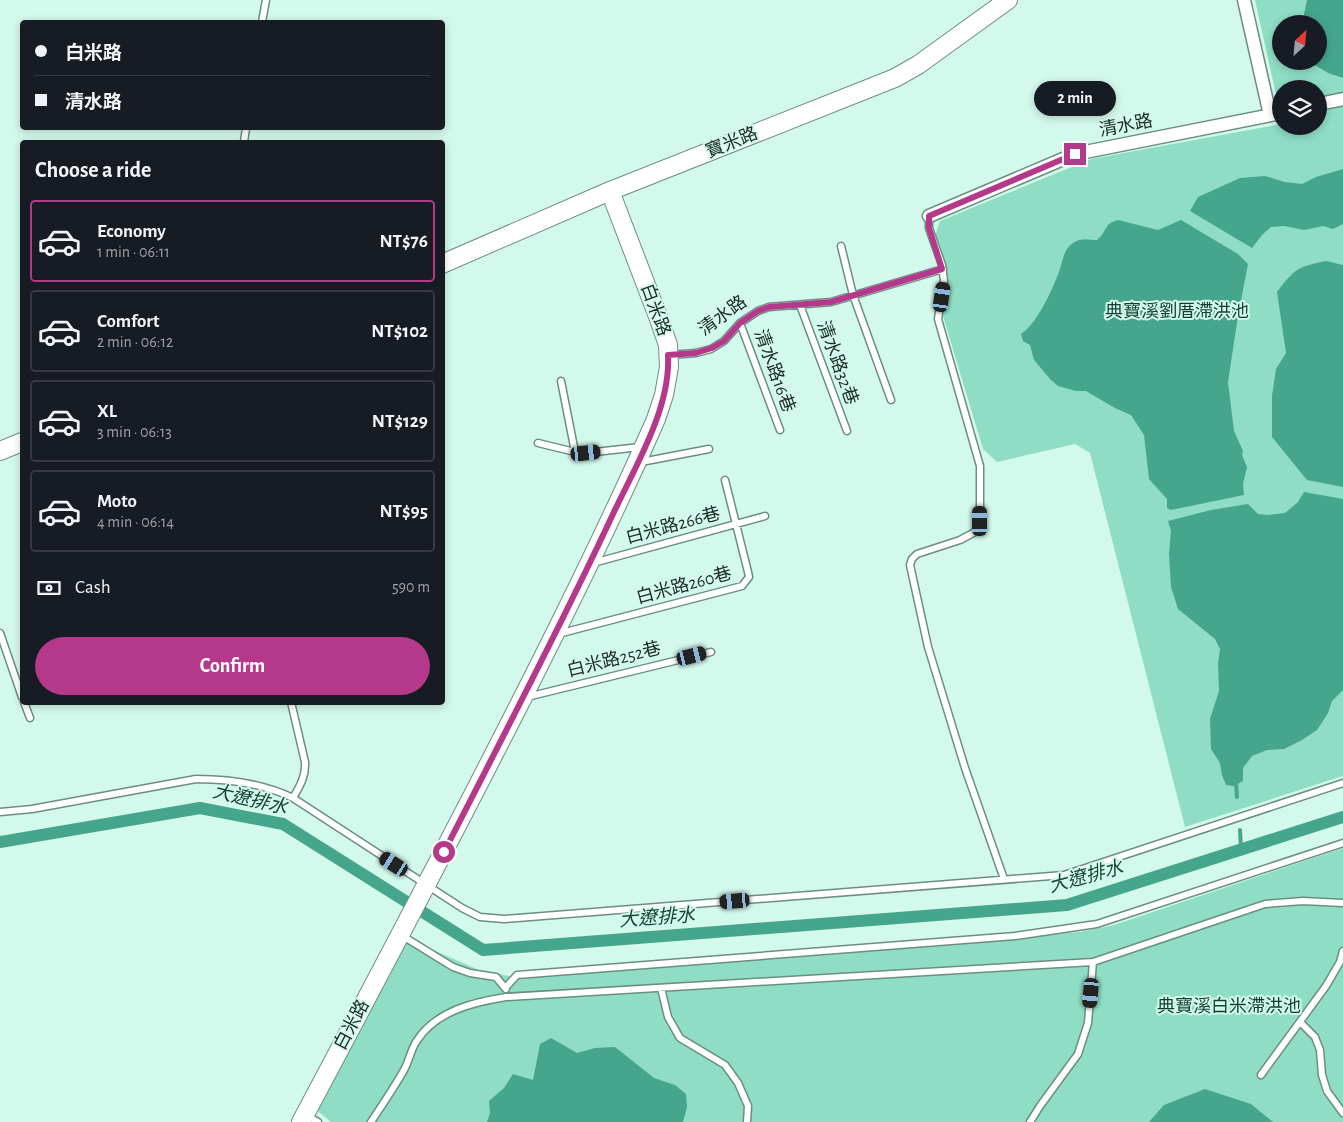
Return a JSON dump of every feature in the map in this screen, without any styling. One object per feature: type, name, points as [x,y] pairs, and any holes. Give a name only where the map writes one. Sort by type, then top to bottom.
[{"type":"street","name":"寶米路","points":[[445,263],[610,191],[895,78],[918,65],[1008,0]]},
{"type":"street","points":[[1244,0],[1272,100]]},
{"type":"street","points":[[1327,102],[1343,99]]},
{"type":"street","name":"清水路","points":[[929,216],[1075,154],[1272,115]]},
{"type":"street","name":"白米路","points":[[308,1119],[401,931],[426,887],[589,564],[641,455],[664,395],[669,367],[668,345],[610,191]]},
{"type":"street","points":[[0,451],[20,443]]},
{"type":"lane","points":[[262,20],[266,0]]},
{"type":"lane","points":[[929,216],[929,228],[944,281],[938,319],[980,466],[980,521],[975,532],[960,540],[917,554],[912,559],[910,565],[928,647],[965,768],[1004,880]]},
{"type":"lane","points":[[841,246],[853,296],[891,400]]},
{"type":"lane","name":"清水路","points":[[668,355],[696,353],[712,348],[724,341],[740,323],[764,309],[831,302],[942,269]]},
{"type":"lane","name":"清水路32巷","points":[[800,305],[847,431]]},
{"type":"lane","name":"清水路16巷","points":[[740,323],[780,430]]},
{"type":"lane","points":[[561,381],[575,452]]},
{"type":"lane","points":[[538,443],[575,452],[641,455],[709,449]]},
{"type":"lane","name":"白米路260巷","points":[[554,635],[742,586],[749,577],[725,480]]},
{"type":"lane","name":"白米路266巷","points":[[589,564],[765,516]]},
{"type":"lane","points":[[0,632],[20,691]]},
{"type":"lane","name":"白米路252巷","points":[[523,697],[711,652]]},
{"type":"lane","points":[[25,705],[30,718]]},
{"type":"lane","points":[[292,705],[306,762],[304,778],[294,798]]},
{"type":"lane","points":[[0,812],[32,809],[196,779],[223,779],[249,782],[279,791],[294,798],[426,887],[472,913],[490,919],[504,919],[1064,875],[1343,783]]},
{"type":"lane","points":[[506,997],[506,987],[517,975],[1015,936],[1097,924],[1343,843]]},
{"type":"lane","points":[[371,1122],[405,1069],[416,1042],[431,1025],[452,1011],[478,1002],[506,997],[1093,962],[1265,904],[1303,901],[1343,903]]},
{"type":"lane","points":[[401,931],[453,967],[470,974],[496,977],[506,987]]},
{"type":"lane","points":[[1261,1075],[1326,986],[1340,962],[1343,951]]},
{"type":"lane","points":[[1030,1122],[1078,1054],[1088,1023],[1093,962]]},
{"type":"lane","points":[[661,988],[668,1017],[680,1038],[725,1065],[738,1083],[748,1106],[746,1122]]},
{"type":"lane","points":[[1300,1022],[1315,1037],[1320,1050],[1322,1075],[1327,1091],[1343,1114]]},
{"type":"green space","name":"典寶溪劉厝滯洪池","points":[[1255,0],[1343,0],[1343,776],[1185,827],[1090,453],[1075,444],[997,462],[983,449],[942,313],[947,293],[943,260],[935,236],[940,221],[1091,159],[1272,126],[1272,135],[1327,135],[1327,80],[1273,80]]},
{"type":"green space","name":"典寶溪白米滯洪池","points":[[1343,848],[1343,1122],[331,1122],[315,1109],[401,936],[479,970],[514,977],[1080,932],[1114,925]]},
{"type":"shaded area","points":[[1307,0],[1343,0],[1343,78],[1323,70],[1328,70],[1328,15],[1304,15]]},
{"type":"shaded area","points":[[1343,169],[1343,224],[1333,229],[1323,226],[1304,230],[1284,226],[1271,227],[1252,248],[1190,211],[1198,197],[1240,178],[1265,176],[1285,182],[1302,184],[1316,177]]},
{"type":"shaded area","points":[[1118,220],[1158,230],[1181,220],[1238,254],[1248,264],[1228,382],[1234,431],[1243,451],[1242,455],[1247,467],[1243,484],[1244,495],[1171,510],[1167,508],[1167,499],[1149,479],[1144,435],[1131,415],[1086,391],[1076,391],[1058,386],[1034,360],[1030,345],[1023,341],[1021,334],[1033,323],[1043,306],[1068,248],[1080,240],[1097,240],[1110,224]]},
{"type":"shaded area","points":[[1326,261],[1343,265],[1343,487],[1307,480],[1272,437],[1272,396],[1276,369],[1286,353],[1277,292],[1293,273],[1303,267]]},
{"type":"shaded area","points":[[1304,492],[1343,499],[1343,690],[1332,701],[1328,713],[1317,730],[1284,749],[1267,750],[1252,756],[1243,768],[1243,781],[1234,786],[1226,785],[1220,763],[1211,749],[1210,719],[1219,691],[1218,663],[1220,649],[1215,639],[1178,609],[1171,587],[1169,554],[1171,531],[1168,521],[1211,510],[1248,504],[1258,514],[1285,513],[1298,502]]},
{"type":"shaded area","points":[[551,1038],[577,1053],[595,1048],[615,1047],[654,1078],[675,1085],[686,1094],[687,1107],[683,1122],[487,1122],[490,1113],[489,1101],[504,1088],[513,1074],[533,1080],[540,1044]]},
{"type":"shaded area","points":[[1205,1089],[1251,1104],[1273,1122],[1149,1122],[1164,1105]]},
{"type":"waterway","points":[[1236,782],[1237,797]]},
{"type":"waterway","name":"大遼排水","points":[[0,842],[200,808],[283,824],[483,950],[1067,905],[1343,817]]},
{"type":"waterway","points":[[1240,830],[1241,849]]},
{"type":"route","points":[[444,852],[572,600],[644,447],[664,395],[669,367],[668,355],[696,353],[712,348],[724,341],[740,323],[758,311],[769,307],[831,302],[942,269],[929,228],[929,216],[1075,154]]}]
